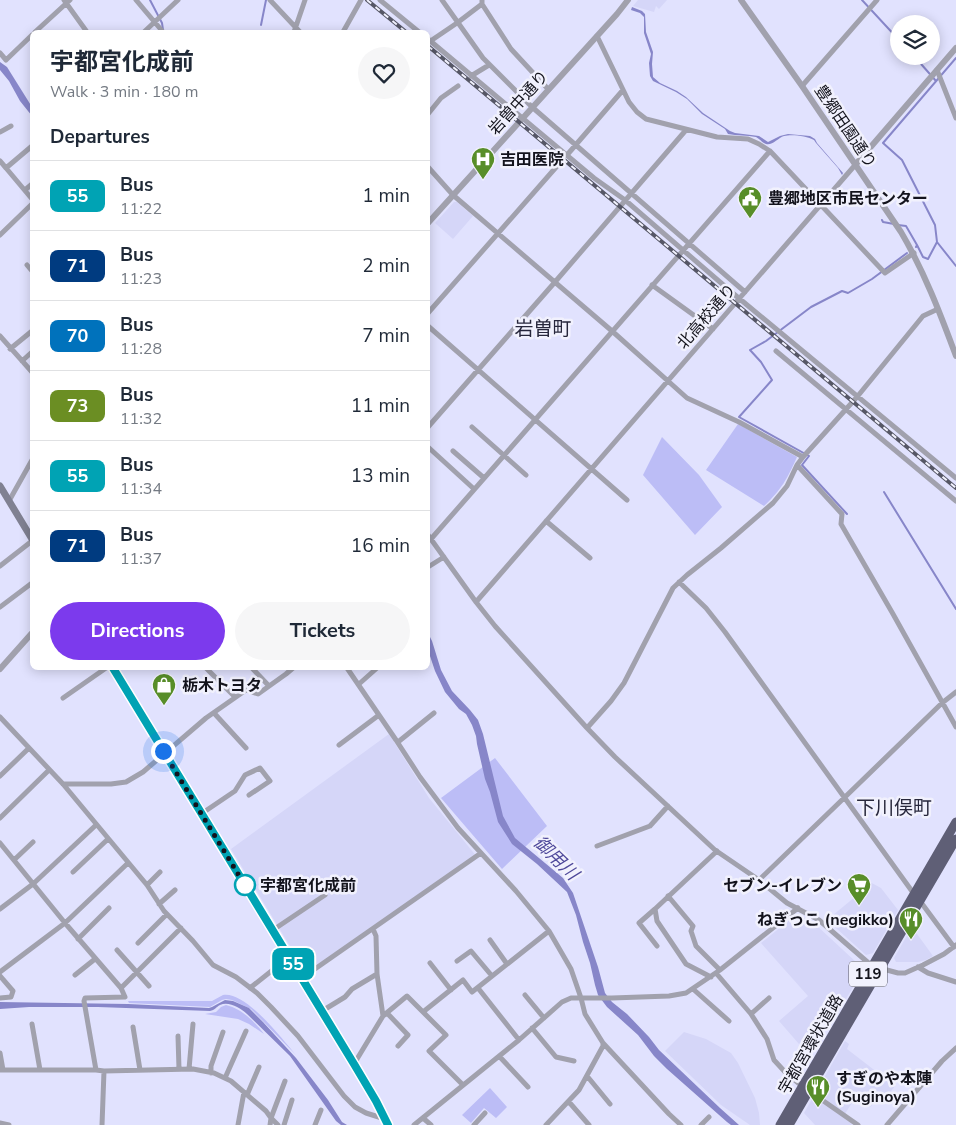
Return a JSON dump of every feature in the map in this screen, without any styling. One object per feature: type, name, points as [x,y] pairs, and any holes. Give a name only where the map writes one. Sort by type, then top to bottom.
[{"type":"highway","name":"宇都宮環状道路","points":[[917,898],[956,822]]},
{"type":"highway","name":"宇都宮環状道路","points":[[780,1125],[806,1088],[917,898],[956,839]]},
{"type":"highway","name":"宇都宮環状道路","points":[[789,1125],[806,1088]]},
{"type":"main road","points":[[0,486],[30,537]]},
{"type":"main road","points":[[114,670],[354,1064],[386,1122]]},
{"type":"street","points":[[136,0],[161,30]]},
{"type":"street","points":[[146,30],[178,0]]},
{"type":"street","points":[[270,0],[296,30]]},
{"type":"street","points":[[297,30],[305,0]]},
{"type":"street","points":[[344,30],[361,0]]},
{"type":"street","points":[[380,0],[417,30]]},
{"type":"street","points":[[442,0],[489,65],[532,107],[745,292]]},
{"type":"street","name":"岩曽中通り","points":[[430,221],[628,0]]},
{"type":"street","name":"豊郷田園通り","points":[[741,0],[856,164],[914,253],[954,346],[956,356]]},
{"type":"street","points":[[802,86],[877,0]]},
{"type":"street","points":[[38,30],[67,1],[86,30]]},
{"type":"street","points":[[430,40],[458,23],[482,2],[511,49],[548,89]]},
{"type":"street","points":[[597,36],[629,102],[646,119],[717,137],[748,140],[760,144],[770,151],[885,273],[914,253]]},
{"type":"street","points":[[0,53],[6,60],[30,38]]},
{"type":"street","points":[[430,43],[594,178],[625,200],[739,298],[956,478]]},
{"type":"street","name":"北高校通り","points":[[476,602],[956,48]]},
{"type":"street","points":[[471,76],[489,65]]},
{"type":"street","points":[[937,70],[956,118]]},
{"type":"street","points":[[430,112],[441,98],[458,86]]},
{"type":"street","points":[[567,155],[623,90]]},
{"type":"street","points":[[0,132],[11,126]]},
{"type":"street","points":[[430,425],[686,130]]},
{"type":"street","points":[[30,147],[2,164],[30,196]]},
{"type":"street","points":[[430,536],[484,478],[770,151]]},
{"type":"street","points":[[430,311],[558,165]]},
{"type":"street","points":[[430,169],[453,195],[687,398],[739,422],[803,457]]},
{"type":"street","points":[[25,190],[30,186]]},
{"type":"street","points":[[0,234],[30,206]]},
{"type":"street","points":[[27,265],[30,269]]},
{"type":"street","points":[[652,285],[713,328]]},
{"type":"street","points":[[587,728],[624,683],[673,588],[773,503],[787,486],[803,457],[846,409],[923,316],[938,310]]},
{"type":"street","points":[[430,328],[627,500]]},
{"type":"street","points":[[10,349],[30,333]]},
{"type":"street","points":[[0,336],[30,370]]},
{"type":"street","points":[[776,351],[956,501]]},
{"type":"street","points":[[22,361],[30,354]]},
{"type":"street","points":[[472,427],[526,475]]},
{"type":"street","points":[[430,449],[474,489]]},
{"type":"street","points":[[453,450],[484,478]]},
{"type":"street","points":[[9,500],[30,463]]},
{"type":"street","points":[[797,465],[842,514],[841,524],[956,727]]},
{"type":"street","points":[[546,521],[590,558]]},
{"type":"street","points":[[430,538],[476,602],[587,728],[615,757],[717,851],[787,903],[819,920],[876,967],[905,973],[944,954],[955,946],[917,898],[725,632],[706,608],[680,582]]},
{"type":"street","points":[[0,566],[30,542]]},
{"type":"street","points":[[430,566],[444,557]]},
{"type":"street","points":[[0,608],[30,585]]},
{"type":"street","points":[[1,667],[30,634]]},
{"type":"street","points":[[63,698],[103,670]]},
{"type":"street","points":[[208,670],[235,698]]},
{"type":"street","points":[[254,670],[269,686]]},
{"type":"street","points":[[62,784],[111,784],[126,782],[143,772],[206,718],[246,690],[258,694],[291,670]]},
{"type":"street","points":[[348,670],[420,777],[458,828],[549,930],[571,968],[582,998],[585,1014],[603,1043],[681,1125]]},
{"type":"street","points":[[359,684],[375,670]]},
{"type":"street","points":[[758,880],[942,702],[956,692]]},
{"type":"street","points":[[214,713],[246,748]]},
{"type":"street","points":[[398,742],[434,713]]},
{"type":"street","points":[[339,744],[379,715]]},
{"type":"street","points":[[0,717],[50,770],[146,885],[167,914],[213,965],[236,977],[271,1007],[298,1036],[344,1096],[355,1107],[386,1122]]},
{"type":"street","points":[[0,776],[29,748]]},
{"type":"street","points":[[201,814],[235,791],[245,775],[260,768],[270,781],[249,795]]},
{"type":"street","points":[[0,818],[50,770]]},
{"type":"street","points":[[597,846],[650,826],[668,806]]},
{"type":"street","points":[[0,909],[33,884],[96,825]]},
{"type":"street","points":[[73,872],[108,839]]},
{"type":"street","points":[[14,860],[33,842]]},
{"type":"street","points":[[1,845],[65,924],[121,988],[125,997],[85,998],[84,1000],[96,1070]]},
{"type":"street","points":[[657,946],[639,923],[717,851]]},
{"type":"street","points":[[302,978],[481,853]]},
{"type":"street","points":[[0,998],[12,997],[13,991],[0,974],[65,924],[128,863]]},
{"type":"street","points":[[146,885],[160,872]]},
{"type":"street","points":[[159,904],[175,890]]},
{"type":"street","points":[[272,930],[325,895]]},
{"type":"street","points":[[668,896],[694,926],[691,931],[696,946],[751,1014],[767,1039],[774,1060],[786,1073],[858,1125]]},
{"type":"street","points":[[78,939],[109,908]]},
{"type":"street","points":[[414,1125],[519,1040],[562,1002],[571,998],[669,996],[686,993],[718,972],[798,908]]},
{"type":"street","points":[[655,909],[657,921],[686,964],[711,977]]},
{"type":"street","points":[[138,943],[167,914]]},
{"type":"street","points":[[121,988],[180,928]]},
{"type":"street","points":[[373,929],[376,936],[377,974],[385,1015],[408,1036],[398,1046]]},
{"type":"street","points":[[423,1012],[463,980],[472,992],[549,930]]},
{"type":"street","points":[[490,940],[507,964]]},
{"type":"street","points":[[117,950],[149,986]]},
{"type":"street","points":[[457,961],[471,951],[492,976]]},
{"type":"street","points":[[250,988],[289,957]]},
{"type":"street","points":[[75,975],[95,959]]},
{"type":"street","points":[[430,963],[451,990]]},
{"type":"street","points":[[918,967],[928,973],[956,982]]},
{"type":"street","points":[[322,1011],[346,997],[352,989],[377,974]]},
{"type":"street","points":[[478,988],[519,1040]]},
{"type":"street","points":[[693,989],[729,1021]]},
{"type":"street","points":[[525,995],[544,1018]]},
{"type":"street","points":[[354,1064],[385,1015],[407,996],[446,1035],[430,1052],[463,1085]]},
{"type":"street","points":[[751,1014],[768,998]]},
{"type":"street","points":[[32,1024],[40,1070]]},
{"type":"street","points":[[189,1069],[193,1024]]},
{"type":"street","points":[[133,1026],[140,1070]]},
{"type":"street","points":[[532,1028],[556,1057],[574,1061]]},
{"type":"street","points":[[225,1078],[246,1031]]},
{"type":"street","points":[[211,1073],[211,1066],[223,1032]]},
{"type":"street","points":[[178,1036],[179,1069]]},
{"type":"street","points":[[546,1125],[579,1090],[603,1043]]},
{"type":"street","points":[[887,1125],[942,1061],[956,1048]]},
{"type":"street","points":[[0,1053],[1,1070],[104,1071],[189,1069],[211,1073],[231,1081],[266,1111],[278,1125]]},
{"type":"street","points":[[499,1056],[528,1087]]},
{"type":"street","points":[[238,1125],[246,1093],[259,1067]]},
{"type":"street","points":[[102,1125],[104,1071]]},
{"type":"street","points":[[587,1076],[610,1104]]},
{"type":"street","points":[[270,1125],[285,1081]]},
{"type":"street","points":[[284,1125],[292,1100]]},
{"type":"street","points":[[569,1102],[589,1125]]},
{"type":"street","points":[[315,1125],[321,1110]]},
{"type":"street","points":[[474,1125],[485,1112]]},
{"type":"street","points":[[701,1125],[709,1117]]},
{"type":"street","points":[[423,1118],[431,1125]]},
{"type":"street","points":[[0,1123],[9,1125]]},
{"type":"shaded area","points":[[638,0],[667,0],[659,9],[656,6],[654,12],[633,6]]},
{"type":"shaded area","points":[[632,7],[645,14],[646,32],[653,52],[653,77],[660,83],[686,97],[703,113],[735,133],[759,136],[768,142],[788,134],[810,136],[815,139],[843,173],[842,175],[814,140],[804,136],[787,135],[768,144],[763,143],[756,137],[728,134],[725,129],[702,114],[687,99],[653,81],[650,76],[649,63],[651,54],[644,33],[644,17],[640,13],[631,10]]},
{"type":"shaded area","points":[[0,62],[7,67],[30,104],[30,114],[20,101],[9,81],[0,70]]},
{"type":"shaded area","points":[[454,202],[457,202],[473,216],[453,239],[435,223]]},
{"type":"shaded area","points":[[738,424],[797,457],[784,483],[764,506],[706,470]]},
{"type":"shaded area","points":[[662,437],[699,475],[722,507],[695,535],[643,475]]},
{"type":"shaded area","points":[[430,637],[441,670],[452,691],[478,720],[503,816],[515,838],[563,878],[573,893],[605,993],[649,1037],[659,1050],[739,1125],[731,1125],[727,1122],[667,1069],[638,1035],[607,1007],[598,995],[576,915],[567,892],[512,844],[498,822],[472,725],[466,714],[459,709],[445,692],[430,656]]},
{"type":"shaded area","points":[[389,734],[429,798],[477,857],[307,974],[231,849]]},
{"type":"shaded area","points":[[495,758],[547,826],[502,869],[441,798]]},
{"type":"shaded area","points":[[868,881],[881,888],[898,910],[873,953],[866,955],[827,920],[861,892]]},
{"type":"shaded area","points":[[797,914],[815,924],[856,962],[860,969],[859,977],[840,1009],[834,1006],[799,1044],[779,1021],[808,996],[761,943]]},
{"type":"shaded area","points":[[912,927],[933,956],[918,962],[896,962],[894,958]]},
{"type":"shaded area","points":[[223,995],[242,1000],[253,1008],[296,1055],[251,1009],[232,1000],[222,1000],[210,1007],[129,1003],[128,1001],[212,1001]]},
{"type":"shaded area","points":[[225,1000],[233,1001],[249,1008],[263,1022],[296,1058],[342,1122],[347,1125],[341,1125],[336,1121],[290,1056],[238,1007],[223,1004],[210,1011],[98,1007],[0,1009],[0,1002],[128,1004],[209,1008]]},
{"type":"shaded area","points":[[226,1005],[248,1016],[264,1034],[238,1019],[205,1014],[216,1012]]},
{"type":"shaded area","points":[[684,1032],[706,1039],[731,1053],[755,1098],[760,1125],[750,1125],[721,1105],[665,1051]]},
{"type":"shaded area","points":[[845,1041],[849,1044],[847,1049],[895,1086],[888,1095],[884,1093],[870,1107],[855,1098],[843,1117],[851,1125],[815,1125],[804,1113]]},
{"type":"shaded area","points":[[490,1088],[507,1107],[496,1118],[484,1108],[471,1123],[462,1115]]},
{"type":"waterway","points":[[150,0],[162,23],[163,30]]},
{"type":"waterway","points":[[261,25],[266,0]]},
{"type":"waterway","points":[[862,0],[890,30]]},
{"type":"waterway","points":[[937,242],[935,225],[902,160],[883,143],[956,58]]},
{"type":"waterway","points":[[922,65],[936,81]]},
{"type":"waterway","points":[[882,220],[883,222],[894,224]]},
{"type":"waterway","points":[[898,225],[906,226],[917,245]]},
{"type":"waterway","points":[[916,247],[917,245],[923,257],[928,259],[937,242],[956,266]]},
{"type":"waterway","points":[[847,514],[802,465],[809,456],[739,417],[772,380],[761,362],[750,350],[766,341],[811,307],[842,291],[848,293],[872,279],[907,253]]},
{"type":"waterway","points":[[884,492],[956,609]]},
{"type":"railway","points":[[367,0],[404,30]]},
{"type":"railway","points":[[430,48],[956,488]]},
{"type":"bus line","name":"55","points":[[114,670],[354,1064],[388,1125]]},
{"type":"place","name":"吉田医院","points":[[483,180]]},
{"type":"place","name":"豊郷地区市民センター","points":[[750,219]]},
{"type":"place","name":"栃木トヨタ","points":[[164,706]]},
{"type":"place","name":"宇都宮化成前","points":[[245,885]]},
{"type":"place","name":"セブン-イレブン","points":[[859,906]]},
{"type":"place","name":"ねぎっこ (negikko)","points":[[911,940]]},
{"type":"place","name":"すぎのや本陣 (Suginoya)","points":[[818,1108]]},
{"type":"district","name":"岩曽町","points":[[543,328]]},
{"type":"district","name":"下川俣町","points":[[894,807]]},
{"type":"route","points":[[163,751],[246,887],[245,885]]},
{"type":"water label","name":"御用川","points":[[556,858]]}]
